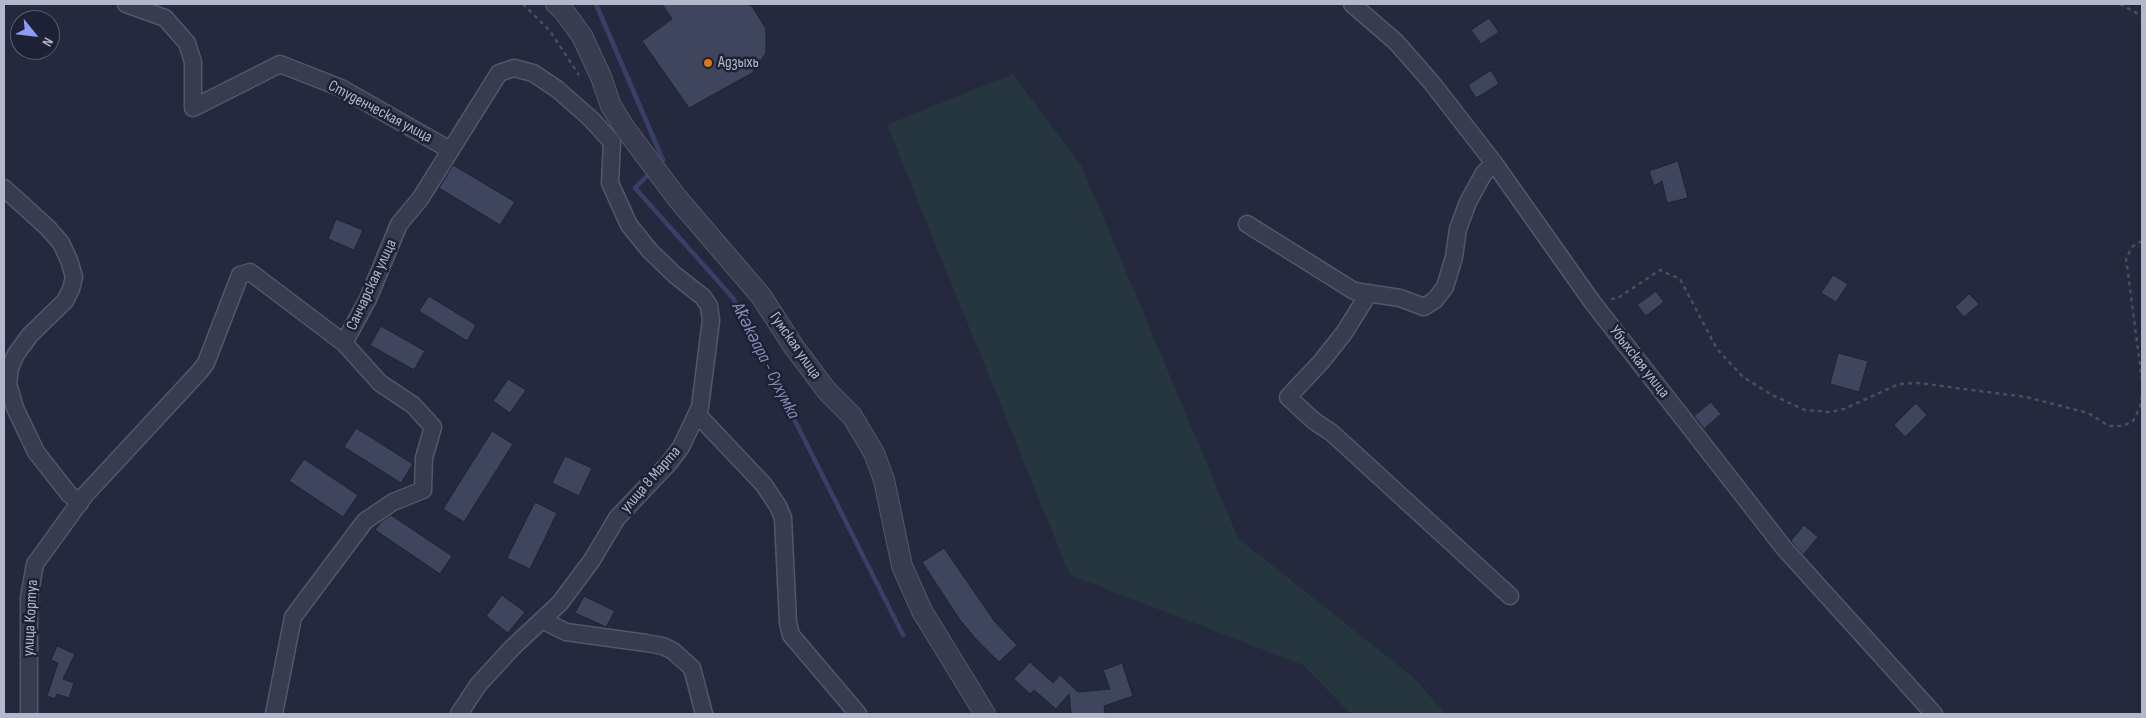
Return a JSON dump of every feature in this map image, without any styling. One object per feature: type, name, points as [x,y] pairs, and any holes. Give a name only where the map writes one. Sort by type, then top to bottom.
[{"type":"street","name":"Студенческая улица","points":[[126,4],[165,18],[187,43],[193,62],[193,108],[280,64],[341,88],[450,150]]},
{"type":"street","name":"Гумская улица","points":[[556,4],[563,10],[582,36],[601,77],[611,106],[624,128],[677,198],[761,296],[794,347],[828,391],[852,416],[874,453],[884,480],[902,566],[922,611],[984,714]]},
{"type":"street","name":"Убыхская улица","points":[[1352,4],[1396,42],[1432,83],[1494,163],[1593,303],[1784,548],[1934,714]]},
{"type":"street","name":"Санчарская улица","points":[[274,714],[293,617],[365,521],[393,502],[423,490],[424,458],[433,427],[413,405],[380,383],[344,343],[368,299],[399,224],[420,199],[500,73],[514,68],[533,73],[557,89],[591,119]]},
{"type":"street","name":"улица 8 Марта","points":[[459,714],[478,685],[513,647],[560,603],[577,582],[617,518],[669,463],[681,447],[698,414],[710,329],[709,306],[703,296],[675,275],[650,251],[629,225],[610,183],[612,142],[591,119]]},
{"type":"street","points":[[1247,224],[1354,291],[1400,298],[1424,307],[1435,300],[1445,286],[1454,256],[1458,229],[1468,202],[1484,173],[1494,163]]},
{"type":"street","points":[[4,188],[48,228],[60,243],[69,260],[74,276],[72,289],[65,301],[30,335],[16,354],[10,368],[8,384],[15,408],[36,452],[69,494],[80,503]]},
{"type":"street","name":"улица Кортуа","points":[[29,714],[29,598],[31,579],[36,564],[80,503],[206,363],[240,275],[250,272],[344,343]]},
{"type":"street","points":[[1369,293],[1344,333],[1327,355],[1288,397],[1314,421],[1332,433],[1510,596]]},
{"type":"street","points":[[698,414],[764,485],[778,506],[783,518],[788,623],[791,635],[858,714]]},
{"type":"street","points":[[542,620],[566,632],[646,643],[673,650],[692,668],[704,714]]},
{"type":"path","points":[[2120,4],[2142,16]]},
{"type":"path","points":[[2142,241],[2133,246],[2126,258],[2142,380]]},
{"type":"path","points":[[1593,303],[1618,298],[1660,270],[1680,279],[1717,349],[1743,377],[1772,395],[1805,410],[1830,412],[1844,409],[1899,384],[1918,383],[2026,397],[2088,413],[2109,426],[2123,426],[2132,421],[2140,407],[2142,394]]},
{"type":"shaded area","points":[[1013,74],[1082,167],[1238,538],[1414,678],[1446,714],[1351,714],[1303,665],[1070,575],[887,125]]},
{"type":"building","name":"Адзыхь","points":[[662,4],[746,4],[752,6],[766,29],[766,53],[752,73],[689,108],[642,41],[672,19]]},
{"type":"building","points":[[1489,18],[1499,32],[1481,44],[1471,30]]},
{"type":"building","points":[[1491,70],[1499,84],[1476,98],[1468,85]]},
{"type":"building","points":[[1678,161],[1688,198],[1667,203],[1662,181],[1654,186],[1649,171]]},
{"type":"building","points":[[453,165],[515,202],[500,225],[439,188]]},
{"type":"building","points":[[336,219],[363,230],[354,250],[328,239]]},
{"type":"building","points":[[1833,275],[1848,284],[1836,302],[1821,293]]},
{"type":"building","points":[[1656,291],[1664,302],[1646,316],[1637,305]]},
{"type":"building","points":[[1969,294],[1979,304],[1964,317],[1955,307]]},
{"type":"building","points":[[429,296],[476,325],[467,341],[419,311]]},
{"type":"building","points":[[381,326],[425,351],[414,370],[370,345]]},
{"type":"building","points":[[1838,353],[1868,361],[1859,392],[1830,384]]},
{"type":"building","points":[[508,379],[526,390],[510,413],[493,401]]},
{"type":"building","points":[[1711,402],[1721,414],[1704,429],[1694,416]]},
{"type":"building","points":[[1916,403],[1927,415],[1905,437],[1894,425]]},
{"type":"building","points":[[356,428],[413,464],[401,483],[344,447]]},
{"type":"building","points":[[492,431],[513,444],[464,522],[443,509]]},
{"type":"building","points":[[565,456],[592,468],[579,496],[552,483]]},
{"type":"building","points":[[304,459],[358,495],[343,517],[289,481]]},
{"type":"building","points":[[535,502],[557,513],[530,569],[507,558]]},
{"type":"building","points":[[391,515],[452,556],[440,574],[375,530],[381,522]]},
{"type":"building","points":[[1804,525],[1818,537],[1803,555],[1791,541]]},
{"type":"building","points":[[944,548],[995,622],[1017,645],[999,662],[960,620],[922,562]]},
{"type":"building","points":[[502,595],[525,612],[508,633],[486,616]]},
{"type":"building","points":[[584,596],[615,611],[606,627],[575,613]]},
{"type":"building","points":[[57,646],[75,654],[63,679],[74,683],[69,698],[57,694],[55,699],[47,696],[58,663],[51,660]]},
{"type":"building","points":[[1030,662],[1053,683],[1060,675],[1078,692],[1110,689],[1103,670],[1122,663],[1133,696],[1104,706],[1105,714],[1071,714],[1069,694],[1056,709],[1034,690],[1030,694],[1014,679]]},
{"type":"waterway","name":"Аҟәкәара - Сухумка","points":[[596,4],[663,160],[659,164]]},
{"type":"waterway","name":"Аҟәкәара - Сухумка","points":[[650,173],[635,188],[733,298],[903,635]]},
{"type":"place","name":"Адзыхь","points":[[708,63]]}]
